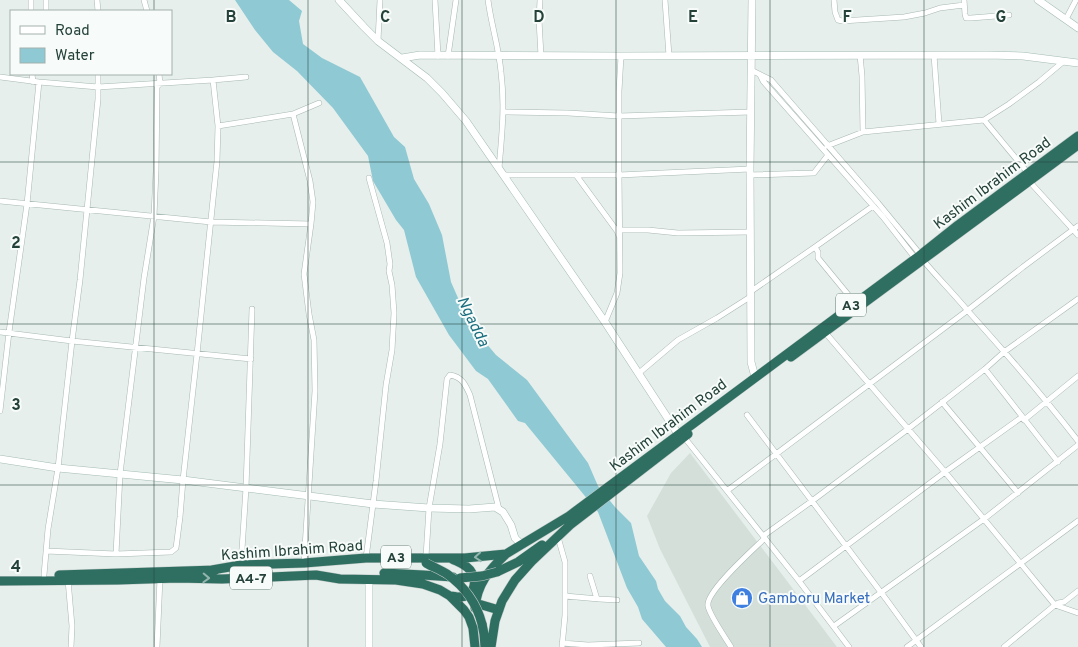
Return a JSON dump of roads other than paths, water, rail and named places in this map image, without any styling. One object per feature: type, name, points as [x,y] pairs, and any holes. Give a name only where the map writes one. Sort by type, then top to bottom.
[{"type":"highway","name":"Kashim Ibrahim Road","points":[[212,570],[241,564],[304,563],[366,558],[426,560],[506,554],[571,521],[755,378],[823,330],[855,303],[919,257],[943,244],[1078,136]]},
{"type":"highway","name":"Kashim Ibrahim Road","points":[[1028,177],[1078,145]]},
{"type":"highway","name":"Kashim Ibrahim Road","points":[[681,435],[919,257]]},
{"type":"highway","name":"Kashim Ibrahim Road","points":[[492,647],[495,621],[502,601],[515,580],[558,537],[571,521]]},
{"type":"highway","name":"A4-7","points":[[0,581],[160,578],[222,579],[360,573],[460,578],[482,576],[497,572],[518,562],[571,521]]},
{"type":"highway","points":[[475,647],[473,632],[475,603],[481,584],[491,568],[506,554]]},
{"type":"highway","points":[[448,557],[466,566],[471,571],[475,580],[472,591],[466,596],[450,596]]},
{"type":"highway","name":"A4-7","points":[[0,576],[305,569],[426,560]]},
{"type":"highway","name":"A3","points":[[426,560],[458,582],[474,603],[480,614],[485,647]]},
{"type":"highway","name":"A4-7","points":[[316,575],[340,579],[369,578],[396,580],[423,584],[440,590],[450,596],[464,610],[473,632]]},
{"type":"highway","points":[[475,603],[499,610]]},
{"type":"street","points":[[338,0],[378,41],[427,78],[466,121],[681,435],[728,490],[849,647]]},
{"type":"street","points":[[378,41],[380,0]]},
{"type":"street","points":[[434,0],[438,56]]},
{"type":"street","points":[[448,56],[456,0]]},
{"type":"street","points":[[488,0],[490,19],[502,72],[504,112],[499,168]]},
{"type":"street","points":[[540,0],[541,56]]},
{"type":"street","points":[[665,0],[669,56]]},
{"type":"street","points":[[752,0],[752,56],[755,71],[751,112],[750,295],[751,362],[755,378]]},
{"type":"street","points":[[834,0],[838,20],[842,21],[904,17],[964,2],[966,18],[1009,15]]},
{"type":"street","points":[[1038,0],[1078,28]]},
{"type":"street","points":[[1066,20],[1076,0]]},
{"type":"street","points":[[402,58],[420,55],[996,55],[1023,56],[1078,63]]},
{"type":"street","points":[[860,55],[863,132]]},
{"type":"street","points":[[934,55],[939,124]]},
{"type":"street","points":[[605,322],[617,292],[620,274],[618,175],[621,56]]},
{"type":"street","points":[[827,146],[863,132],[984,120],[1016,99],[1064,61]]},
{"type":"street","points":[[755,71],[770,80],[878,203],[919,257]]},
{"type":"street","points":[[755,71],[873,206],[968,310],[1047,401],[1078,441]]},
{"type":"street","points":[[0,411],[27,204],[36,82],[32,75]]},
{"type":"street","points":[[44,575],[94,151],[98,75]]},
{"type":"street","points":[[116,554],[120,474],[154,216],[157,87],[160,83],[159,75]]},
{"type":"street","points":[[0,77],[98,88],[246,77]]},
{"type":"street","points":[[46,552],[116,554],[171,552],[176,548],[217,161],[218,126],[213,80]]},
{"type":"street","points":[[218,126],[293,114],[319,103]]},
{"type":"street","points":[[504,112],[619,116],[751,112]]},
{"type":"street","points":[[293,114],[310,181],[313,202],[304,274],[314,340],[315,391],[304,563]]},
{"type":"street","points":[[984,120],[1028,177],[1076,227],[1078,235]]},
{"type":"street","points":[[504,175],[814,173],[828,155]]},
{"type":"street","points":[[576,175],[617,231],[619,237]]},
{"type":"street","points":[[366,558],[386,385],[392,350],[394,313],[387,243],[369,178]]},
{"type":"street","points":[[0,201],[211,222],[311,224]]},
{"type":"street","points":[[639,373],[678,340],[717,318],[873,206]]},
{"type":"street","points":[[728,490],[1076,227]]},
{"type":"street","points":[[619,230],[678,233],[750,232]]},
{"type":"street","points":[[815,247],[818,252],[818,258],[855,303]]},
{"type":"street","points":[[731,647],[708,607],[708,600],[719,584],[747,554],[764,537],[986,369],[1004,352],[1078,299]]},
{"type":"street","points":[[241,564],[246,488],[252,309]]},
{"type":"street","points":[[823,330],[945,472],[1055,605],[1078,613]]},
{"type":"street","points":[[0,332],[251,359]]},
{"type":"street","points":[[986,369],[1058,462]]},
{"type":"street","points":[[426,560],[429,508],[440,444],[447,379],[450,375],[457,376],[464,382],[470,395],[500,509],[511,525],[515,538],[522,545]]},
{"type":"street","points":[[799,581],[945,472],[1023,419],[1078,376]]},
{"type":"street","points":[[942,402],[1018,493]]},
{"type":"street","points":[[747,414],[921,647]]},
{"type":"street","points":[[834,626],[984,519],[1078,445]]},
{"type":"street","points":[[0,460],[58,468],[183,480],[373,504],[469,509],[495,507],[500,509]]},
{"type":"street","points":[[907,647],[1078,521]]},
{"type":"street","points":[[558,537],[565,562],[565,615],[562,645],[640,643]]},
{"type":"street","points":[[590,576],[597,599]]},
{"type":"street","points":[[157,647],[160,578]]},
{"type":"street","points":[[369,578],[369,647]]},
{"type":"street","points":[[68,580],[72,626],[71,647]]},
{"type":"street","points":[[1006,647],[1055,605],[1064,602],[1078,591]]},
{"type":"street","points":[[565,596],[617,600]]},
{"type":"water","points":[[235,0],[289,0],[302,11],[299,21],[303,44],[322,58],[360,77],[394,137],[405,147],[414,179],[429,204],[442,235],[451,282],[469,323],[496,355],[527,380],[588,463],[598,486],[631,523],[639,556],[656,581],[665,601],[680,616],[702,647],[666,647],[642,619],[638,607],[627,588],[598,512],[525,423],[518,421],[488,379],[476,371],[449,335],[416,277],[404,230],[373,181],[368,156],[333,108],[297,71],[273,52],[255,30]]},
{"type":"place","name":"Gamboru Market","points":[[742,598]]},
{"type":"water label","name":"Ngadda","points":[[474,321]]}]
